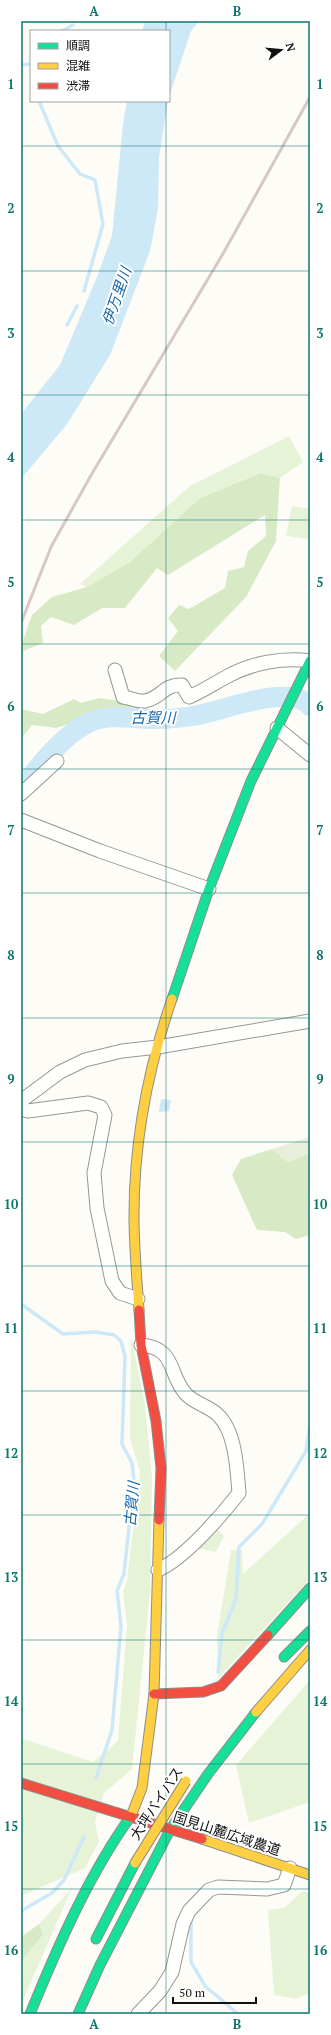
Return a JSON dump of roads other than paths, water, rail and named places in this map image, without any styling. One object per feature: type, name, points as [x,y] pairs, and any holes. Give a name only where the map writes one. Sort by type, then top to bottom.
[{"type":"main road","points":[[30,2014],[54,1955],[113,1841],[131,1816],[142,1788],[154,1694],[161,1468],[156,1421],[141,1345],[134,1216],[138,1148],[147,1090],[168,1010],[209,889],[251,781],[310,661]]},
{"type":"main road","points":[[154,1694],[203,1692],[221,1686],[310,1588]]},
{"type":"main road","points":[[279,1664],[310,1631]]},
{"type":"main road","points":[[78,2014],[100,1965],[170,1830],[208,1774],[263,1703],[310,1650]]},
{"type":"main road","name":"大坪バイパス","points":[[92,1948],[135,1863],[189,1777]]},
{"type":"main road","name":"国見山麓広域農道","points":[[21,1783],[131,1816],[310,1875]]},
{"type":"street","points":[[115,670],[123,697],[144,701],[156,696],[172,684],[182,685],[189,697],[229,676],[254,666],[292,659],[310,661]]},
{"type":"street","points":[[277,728],[310,755]]},
{"type":"street","points":[[21,794],[57,761]]},
{"type":"street","points":[[21,820],[100,851],[209,889]]},
{"type":"street","points":[[21,1101],[60,1072],[85,1060],[122,1052],[310,1022]]},
{"type":"street","points":[[21,1109],[28,1111],[88,1102],[101,1107],[105,1115],[94,1173],[97,1208],[112,1281],[120,1293],[138,1299]]},
{"type":"street","points":[[141,1345],[153,1346],[166,1355],[185,1394],[218,1414],[227,1425],[236,1459],[239,1493],[218,1520],[169,1566],[158,1570]]},
{"type":"street","points":[[138,2014],[160,1991],[172,1972],[183,1924],[189,1911],[209,1890],[218,1887],[267,1889],[284,1885],[290,1868]]},
{"type":"water","points":[[145,21],[199,21],[191,31],[170,94],[170,30],[142,30]]},
{"type":"water","name":"伊万里川","points":[[127,102],[168,102],[159,157],[158,209],[150,251],[110,355],[67,424],[21,479],[21,414],[60,365],[97,277],[112,236],[123,124]]},
{"type":"water","points":[[161,1099],[171,1100],[169,1111],[159,1112]]},
{"type":"waterway","points":[[64,30],[73,25]]},
{"type":"waterway","points":[[21,65],[30,64]]},
{"type":"waterway","points":[[39,102],[58,146],[80,174],[95,180],[103,224],[84,291]]},
{"type":"waterway","points":[[67,325],[77,306]]},
{"type":"waterway","name":"古賀川","points":[[21,789],[60,744],[78,729],[96,720],[112,717],[154,719],[188,717],[254,700],[271,698],[287,697],[300,699],[310,706]]},
{"type":"waterway","name":"古賀川","points":[[21,1304],[63,1334],[96,1332],[114,1335],[121,1341],[125,1356],[122,1444],[132,1463],[134,1481],[124,1574],[117,1591],[121,1626],[112,1730],[96,1778]]},
{"type":"waterway","points":[[218,1672],[222,1633],[236,1599],[239,1547],[262,1524],[306,1451],[310,1426]]},
{"type":"waterway","name":"古賀川","points":[[21,1911],[52,1893],[64,1880],[84,1837]]},
{"type":"waterway","points":[[191,1923],[191,1962],[205,1986],[238,2014]]},
{"type":"railway","points":[[21,623],[51,547],[90,477],[224,252],[310,97]]}]
